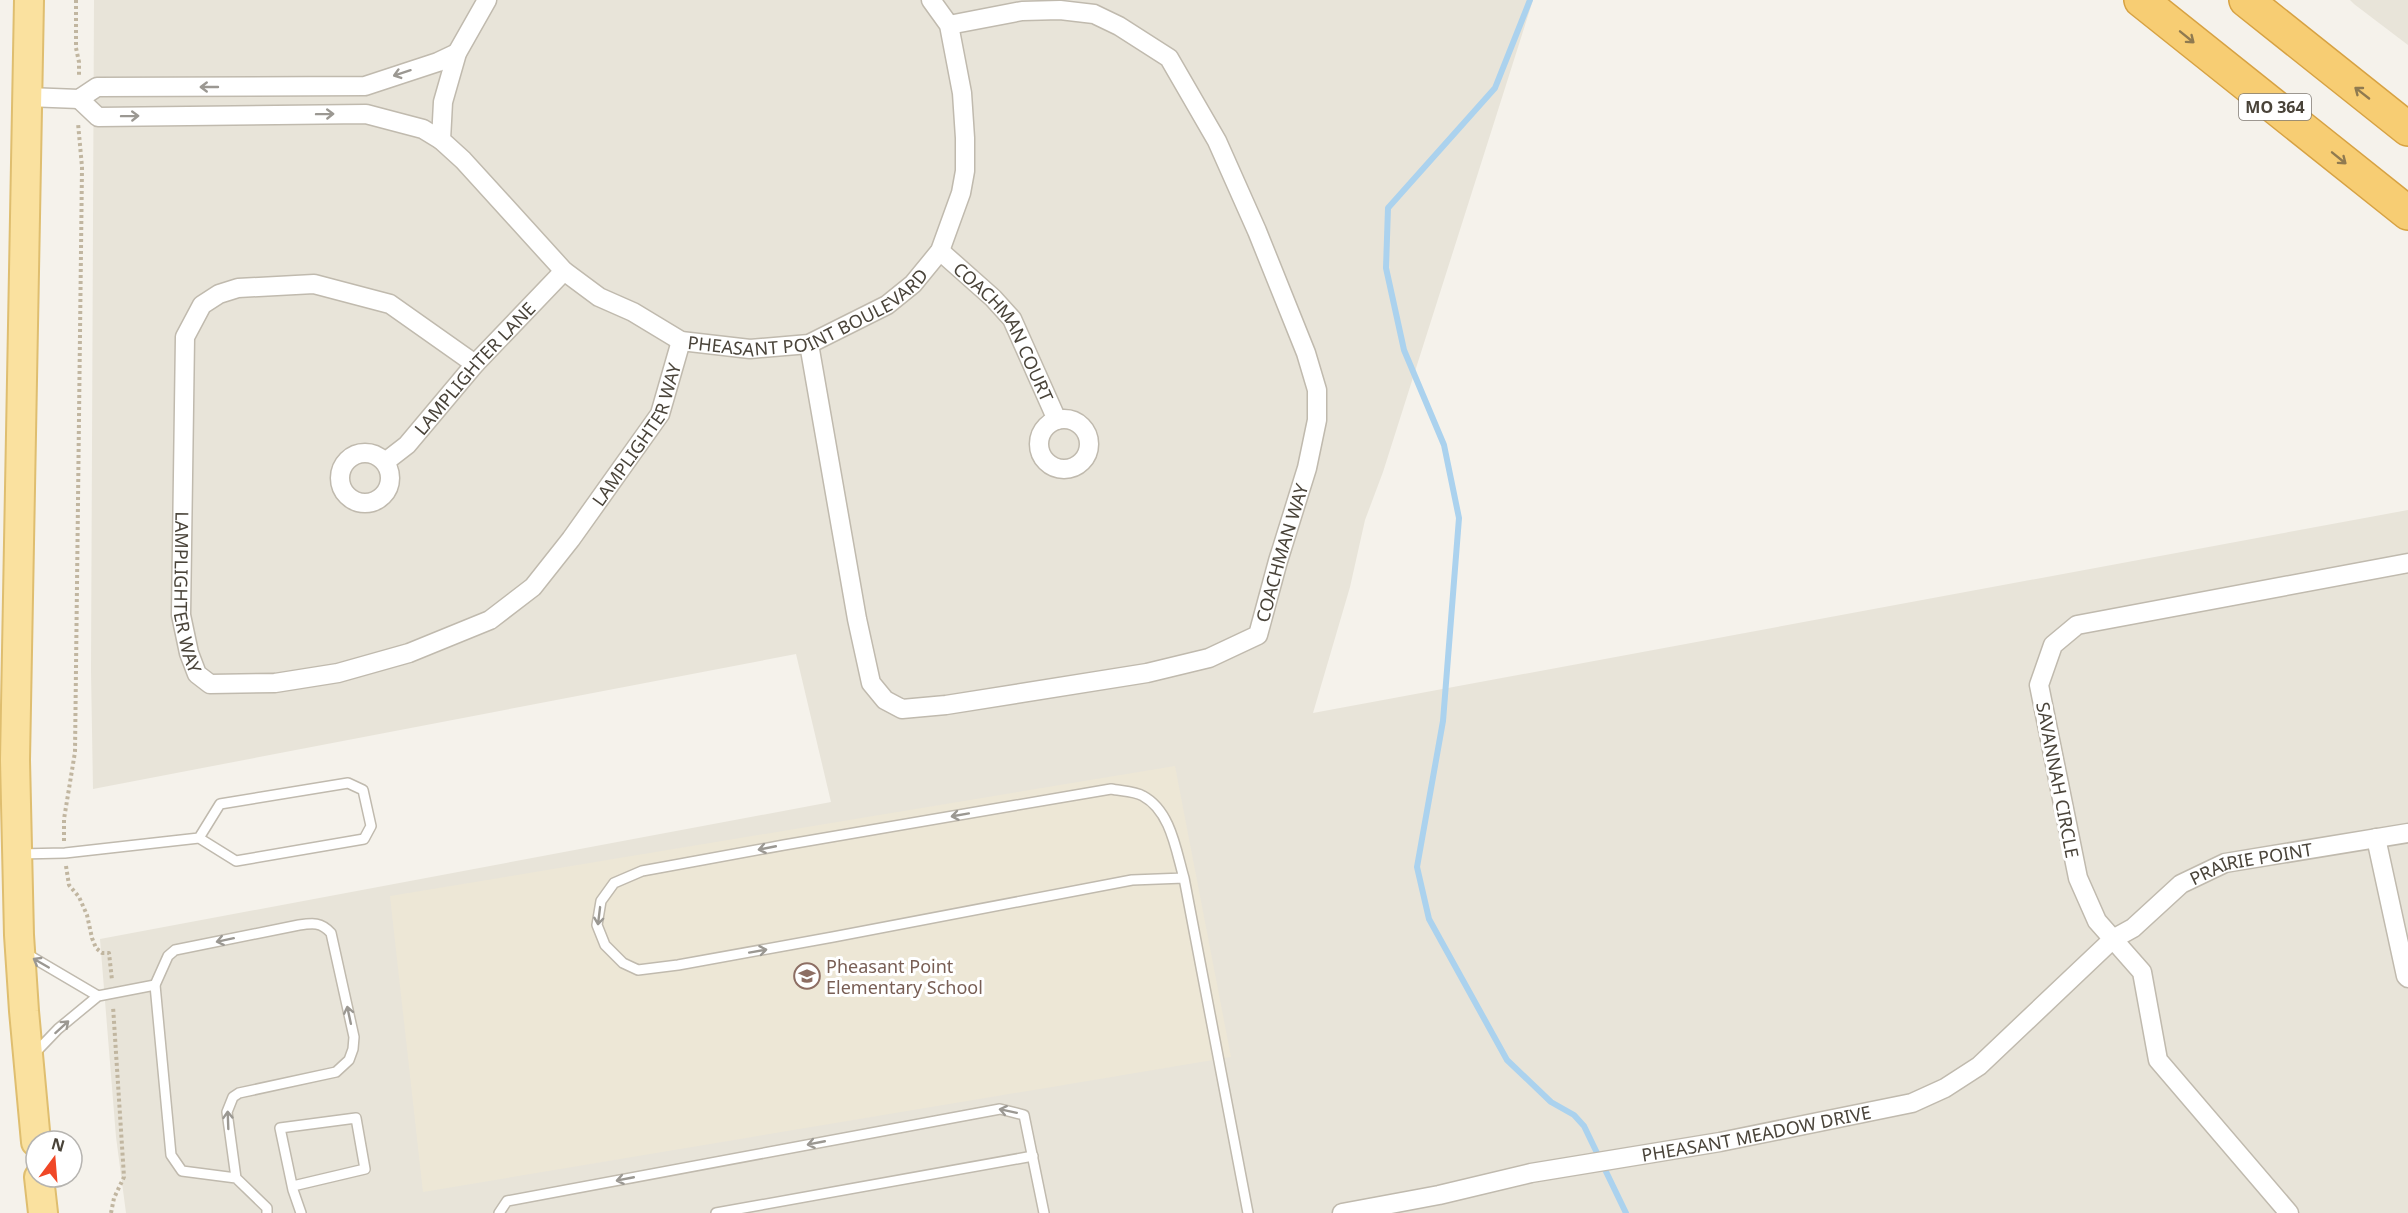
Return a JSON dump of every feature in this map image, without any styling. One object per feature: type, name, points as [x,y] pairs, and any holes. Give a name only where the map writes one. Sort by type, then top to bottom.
[{"type":"highway","name":"MO 364","points":[[2141,0],[2408,213]]},
{"type":"highway","points":[[2246,0],[2408,129]]},
{"type":"main road","points":[[29,0],[16,649],[17,854],[28,1060],[35,1129]]},
{"type":"main road","points":[[40,1189],[43,1213]]},
{"type":"street","points":[[441,140],[443,102],[457,53],[487,0]]},
{"type":"street","name":"PHEASANT POINT BOULEVARD","points":[[79,99],[98,117],[366,114],[423,129],[441,140],[470,168],[564,271],[599,297],[633,312],[681,341],[750,349],[809,344],[887,305],[900,296],[940,251],[961,193],[965,171],[962,93],[949,25],[931,0]]},
{"type":"street","name":"COACHMAN WAY","points":[[809,344],[857,619],[871,683],[885,700],[902,709],[946,705],[1147,673],[1209,658],[1258,635],[1307,468],[1317,420],[1317,390],[1306,353],[1257,231],[1217,141],[1169,58],[1119,26],[1094,14],[1060,10],[1022,11],[949,25]]},
{"type":"street","points":[[27,97],[79,99],[97,87],[365,86],[438,62],[457,53]]},
{"type":"street","points":[[365,86],[366,114]]},
{"type":"street","points":[[258,87],[259,115]]},
{"type":"street","name":"COACHMAN COURT","points":[[940,251],[993,298],[1012,319],[1057,420]]},
{"type":"street","name":"LAMPLIGHTER LANE","points":[[385,462],[407,445],[475,364],[564,271]]},
{"type":"street","name":"LAMPLIGHTER WAY","points":[[475,364],[390,304],[314,285],[238,288],[219,294],[202,305],[185,337],[181,592],[181,615],[189,653],[197,674],[210,684],[275,683],[338,673],[409,653],[490,620],[533,587],[571,539],[660,414],[681,341]]},
{"type":"street","name":"SAVANNAH CIRCLE","points":[[2289,1213],[2158,1060],[2142,972],[2097,921],[2078,878],[2039,685],[2054,645],[2077,625],[2408,563]]},
{"type":"street","name":"PRAIRIE POINT","points":[[2113,939],[2133,928],[2181,884],[2225,862],[2408,833]]},
{"type":"street","points":[[2376,838],[2408,978]]},
{"type":"street","name":"PHEASANT MEADOW DRIVE","points":[[1342,1213],[1439,1195],[1531,1173],[1665,1151],[1912,1103],[1946,1088],[1979,1066],[2113,939]]},
{"type":"lane","points":[[17,854],[65,853],[199,838],[236,861],[364,839],[371,826],[363,790],[348,783],[220,804],[199,838]]},
{"type":"lane","points":[[1184,878],[1132,880],[833,937],[638,970],[623,963],[605,945],[597,925],[601,901],[614,883],[642,871],[1111,789],[1143,795],[1158,808],[1170,828],[1184,878],[1248,1213]]},
{"type":"lane","points":[[236,1178],[182,1171],[171,1155],[155,985],[168,956],[175,950],[299,925],[317,923],[324,925],[331,933],[351,1022],[353,1049],[349,1060],[336,1072],[250,1090],[233,1097],[229,1104],[226,1120],[236,1178],[267,1208],[267,1213]]},
{"type":"lane","points":[[21,951],[98,996]]},
{"type":"lane","points":[[28,1060],[58,1029],[98,996],[155,985]]},
{"type":"lane","points":[[499,1213],[507,1201],[1000,1109],[1024,1115],[1044,1213]]},
{"type":"lane","points":[[293,1186],[365,1169],[356,1118],[280,1128],[293,1186],[301,1213]]},
{"type":"lane","points":[[716,1213],[1034,1156]]},
{"type":"path","points":[[76,0],[76,48],[79,62],[78,135],[82,179],[75,752],[64,819],[69,885],[79,897],[87,915],[96,948],[102,953],[109,953],[124,1177],[114,1198],[111,1213]]},
{"type":"shaded area","points":[[94,0],[1533,0],[1383,472],[1365,520],[1350,587],[1313,713],[2408,510],[2408,1213],[126,1213],[116,1137],[100,939],[831,802],[796,654],[93,789],[91,671]]},
{"type":"shaded area","points":[[2350,0],[2408,0],[2408,45],[2354,4]]},
{"type":"shaded area","name":"Pheasant Point Elementary School","points":[[1175,766],[1231,1057],[423,1192],[390,896]]},
{"type":"waterway","points":[[1530,0],[1495,88],[1388,208],[1386,268],[1404,350],[1444,445],[1459,518],[1443,721],[1417,867],[1429,919],[1507,1060],[1551,1102],[1574,1115],[1584,1126],[1626,1213]]},
{"type":"place","name":"Pheasant Point Elementary School","points":[[807,976]]}]
